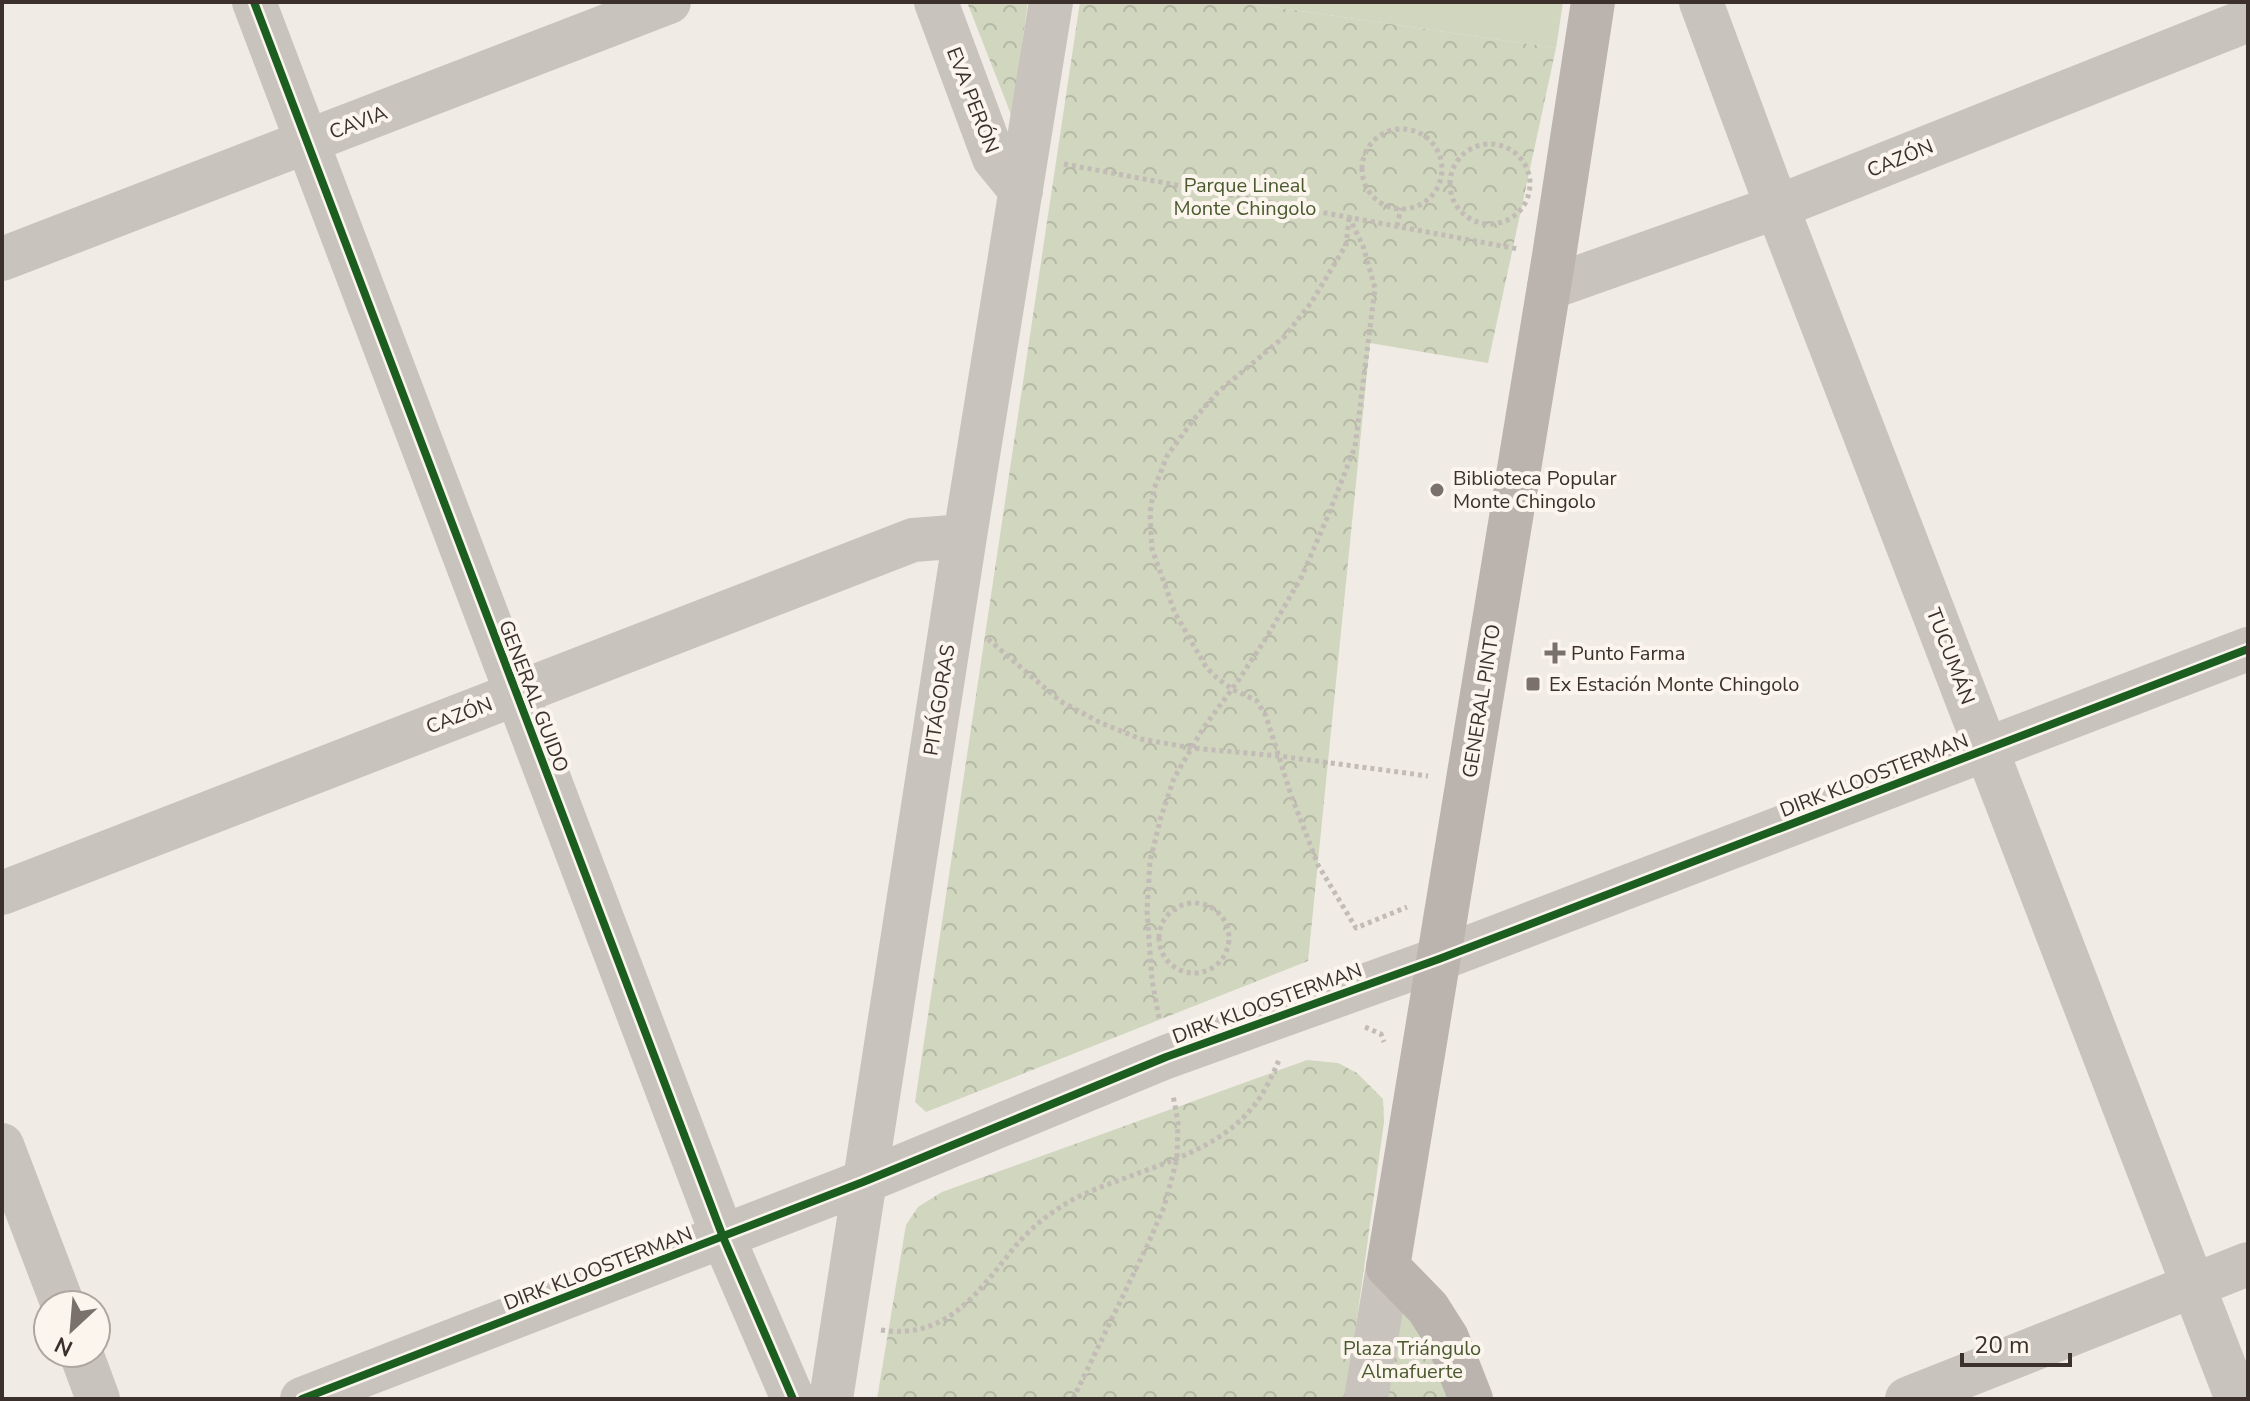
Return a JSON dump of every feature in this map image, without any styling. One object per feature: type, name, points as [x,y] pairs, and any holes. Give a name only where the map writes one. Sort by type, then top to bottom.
[{"type":"main road","name":"GENERAL PINTO","points":[[1388,1267],[1552,272],[1593,2]]},
{"type":"main road","points":[[1388,1267],[1428,1308],[1447,1338],[1471,1399]]},
{"type":"street","name":"GENERAL GUIDO","points":[[254,2],[723,1237],[793,1399]]},
{"type":"street","name":"CAVIA","points":[[2,259],[669,2]]},
{"type":"street","name":"EVA PERÓN","points":[[936,2],[994,158],[1024,174]]},
{"type":"street","name":"PITÁGORAS","points":[[831,1399],[1051,2]]},
{"type":"street","name":"TUCUMÁN","points":[[1701,2],[1777,207],[2237,1399]]},
{"type":"street","name":"CAZÓN","points":[[1552,272],[1777,207],[2248,20]]},
{"type":"street","name":"CAZÓN","points":[[2,893],[913,540],[965,536]]},
{"type":"street","name":"DIRK KLOOSTERMAN","points":[[302,1399],[863,1182],[1176,1072],[1439,959],[2248,649]]},
{"type":"street","points":[[2,1145],[57,1289]]},
{"type":"street","points":[[1907,1399],[2248,1264]]},
{"type":"street","name":"GENERAL PINTO","points":[[1366,1399],[1388,1267]]},
{"type":"street","points":[[87,1369],[98,1399]]},
{"type":"path","points":[[1394,129],[1407,129],[1419,132],[1438,151],[1442,164],[1441,178],[1436,191],[1414,207],[1387,206],[1368,189],[1362,165],[1372,142],[1394,129]]},
{"type":"path","points":[[1495,144],[1518,155],[1526,166],[1530,178],[1529,193],[1514,216],[1488,224],[1464,214],[1451,193],[1450,180],[1460,157],[1470,149],[1495,144]]},
{"type":"path","points":[[1024,174],[1349,217],[1397,226],[1552,272]]},
{"type":"path","points":[[1441,178],[1450,180]]},
{"type":"path","points":[[1397,226],[1401,208]]},
{"type":"path","points":[[1073,1399],[1148,1244],[1164,1207],[1177,1159],[1178,1122],[1172,1093],[1176,1072],[1152,980],[1147,911],[1150,861],[1161,817],[1174,778],[1268,635],[1302,576],[1355,447],[1375,288],[1363,246],[1349,217]]},
{"type":"path","points":[[1349,217],[1346,245],[1311,303],[1284,337],[1218,392],[1167,456],[1154,489],[1150,513],[1152,549],[1175,613],[1206,667],[1232,689],[1257,701],[1266,716],[1318,865],[1356,928],[1451,888]]},
{"type":"path","points":[[953,611],[1060,701],[1101,723],[1141,739],[1192,748],[1468,781]]},
{"type":"path","points":[[1188,903],[1200,903],[1221,915],[1229,936],[1223,958],[1215,966],[1195,973],[1183,971],[1164,958],[1158,939],[1161,924],[1168,914],[1177,906],[1188,903]]},
{"type":"path","points":[[1149,939],[1158,939]]},
{"type":"path","points":[[1352,1026],[1364,1026],[1381,1034],[1386,1046]]},
{"type":"path","points":[[841,1324],[894,1332],[912,1331],[949,1317],[972,1299],[1015,1246],[1050,1214],[1083,1195],[1195,1152],[1237,1124],[1254,1106],[1283,1052],[1269,1057]]},
{"type":"green space","points":[[967,2],[1028,2],[1012,117]]},
{"type":"green space","name":"Parque Lineal Monte Chingolo","points":[[1080,2],[1239,2],[1556,48],[1488,363],[1370,343],[1308,961],[926,1112],[915,1102]]},
{"type":"green space","points":[[1239,2],[1563,2],[1556,48]]},
{"type":"green space","points":[[1307,1060],[1338,1063],[1357,1073],[1383,1099],[1384,1122],[1346,1399],[877,1399],[906,1225],[918,1207],[942,1192]]},
{"type":"green space","name":"Plaza Triángulo Almafuerte","points":[[1388,1267],[1471,1399],[1366,1399]]},
{"type":"cycle path","points":[[254,2],[723,1237],[793,1399]]},
{"type":"cycle path","points":[[302,1399],[863,1182],[1166,1057],[1439,959],[2248,649]]},
{"type":"place","name":"Biblioteca Popular Monte Chingolo","points":[[1437,490]]},
{"type":"place","name":"Punto Farma","points":[[1555,653]]},
{"type":"place","name":"Ex Estación Monte Chingolo","points":[[1533,684]]}]
